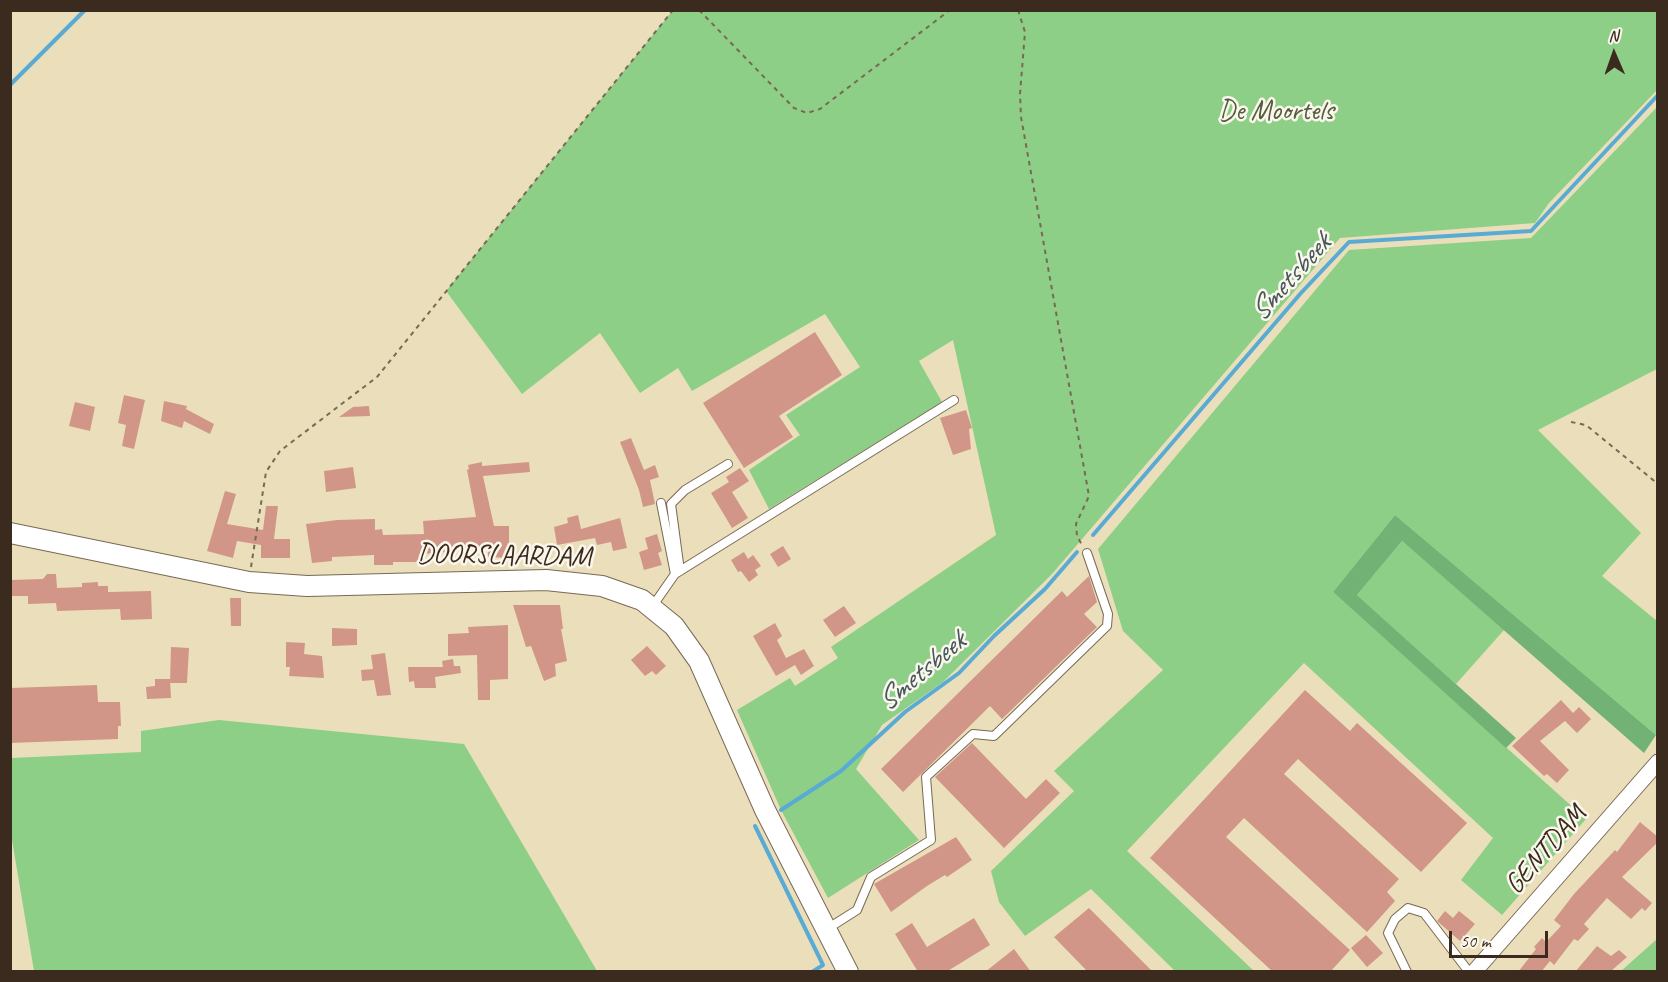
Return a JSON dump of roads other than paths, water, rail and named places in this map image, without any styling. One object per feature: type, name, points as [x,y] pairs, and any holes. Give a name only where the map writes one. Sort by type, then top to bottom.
[{"type":"street","name":"DOORSLAARDAM","points":[[10,533],[249,582],[307,586],[546,580],[602,586],[624,592],[652,607],[674,626],[699,661],[765,810],[848,972]]},
{"type":"street","name":"GENTDAM","points":[[1474,972],[1658,762]]},
{"type":"lane","points":[[652,607],[677,573],[954,400]]},
{"type":"lane","points":[[677,573],[671,504],[685,490],[728,464]]},
{"type":"lane","points":[[661,503],[677,573]]},
{"type":"lane","points":[[826,930],[857,910],[871,877],[931,840],[926,777],[973,734],[994,735],[1107,626],[1108,614],[1087,553]]},
{"type":"lane","points":[[1407,972],[1388,933],[1395,919],[1408,908],[1424,913],[1469,972]]},
{"type":"waterway","points":[[10,85],[85,10]]},
{"type":"waterway","name":"Smetsbeek","points":[[1093,535],[1301,293],[1349,242],[1531,231],[1658,95]]},
{"type":"waterway","name":"Smetsbeek","points":[[781,810],[841,771],[905,712],[959,673],[994,636],[1045,589],[1077,552]]},
{"type":"waterway","name":"Smetsbeek","points":[[755,826],[823,965],[812,972]]},
{"type":"park label","name":"De Moortels","points":[[1276,112]]}]
